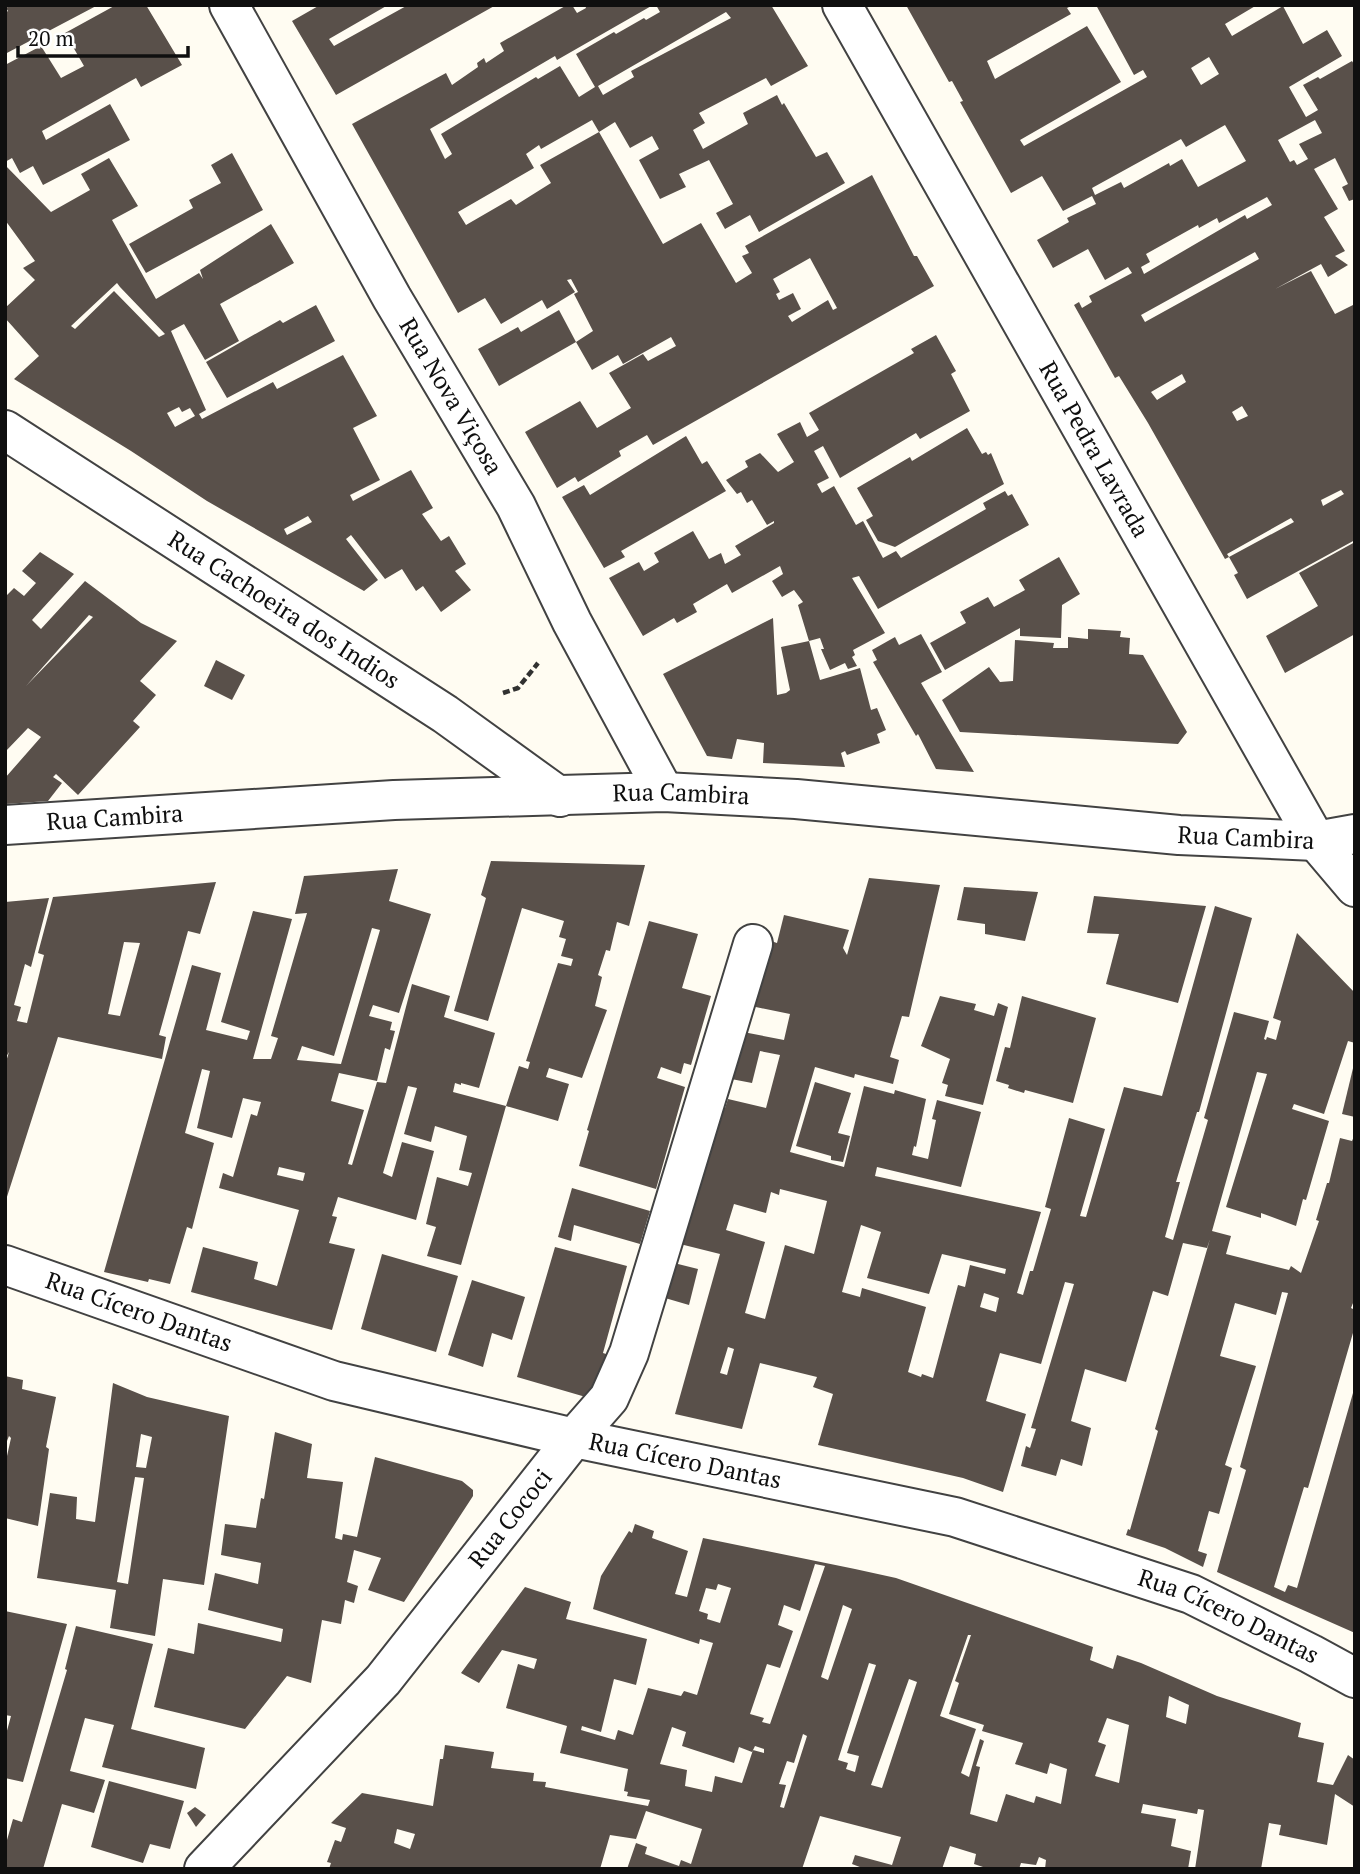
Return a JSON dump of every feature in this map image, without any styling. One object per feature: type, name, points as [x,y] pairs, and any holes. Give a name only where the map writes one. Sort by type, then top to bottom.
[{"type":"street","name":"Rua Nova Viçosa","points":[[229,5],[392,298],[516,506],[572,622],[664,792]]},
{"type":"street","name":"Rua Pedra Lavrada","points":[[842,5],[1316,841],[1355,887]]},
{"type":"street","name":"Rua Cachoeira dos Indios","points":[[5,430],[445,714],[560,797]]},
{"type":"street","name":"Rua Cambira","points":[[5,825],[394,800],[664,792],[796,799],[1179,835],[1316,841],[1355,834]]},
{"type":"street","name":"Rua Cococi","points":[[204,1869],[383,1680],[574,1438],[609,1398],[629,1353],[753,944]]},
{"type":"street","name":"Rua Cícero Dantas","points":[[5,1265],[334,1381],[574,1438],[956,1517],[1191,1594],[1355,1678]]},
{"type":"path","points":[[445,714],[518,688],[572,622]]},
{"type":"building","points":[[11,5],[98,5],[5,54],[5,13],[8,11],[6,8]]},
{"type":"building","points":[[116,5],[146,5],[182,65],[141,87],[136,78],[42,131],[46,140],[110,104],[130,140],[43,185],[33,166],[20,173],[12,158],[5,162],[5,65],[41,46],[61,78],[84,66],[65,33]]},
{"type":"building","points":[[320,5],[388,5],[329,39],[334,46],[408,5],[496,5],[336,95],[292,21]]},
{"type":"building","points":[[567,5],[572,5],[577,13],[586,8],[585,5],[653,5],[557,60],[555,56],[430,129],[445,159],[452,154],[441,134],[536,77],[538,79],[560,66],[579,97],[595,87],[576,54],[614,32],[616,34],[660,12],[656,5],[771,5],[808,66],[771,86],[766,78],[699,113],[705,123],[693,130],[703,149],[748,124],[743,113],[777,95],[816,157],[827,152],[845,183],[759,232],[750,215],[725,229],[716,213],[733,204],[709,160],[679,174],[686,187],[660,199],[639,160],[659,149],[652,136],[630,148],[615,122],[599,132],[663,244],[701,223],[736,283],[752,273],[742,256],[749,253],[745,246],[872,175],[914,256],[917,256],[934,286],[653,445],[647,435],[619,451],[621,456],[578,482],[575,477],[557,488],[525,432],[580,401],[597,428],[631,408],[609,373],[643,354],[648,361],[676,346],[671,337],[623,364],[618,355],[592,370],[576,342],[593,331],[574,294],[578,292],[571,279],[567,280],[575,292],[547,309],[542,300],[501,324],[485,298],[458,313],[352,124],[446,73],[452,85],[478,67],[477,63],[484,58],[486,63],[504,51],[500,43]],"holes":[[[726,12],[731,18],[631,71],[634,77],[603,95],[598,86]],[[592,120],[599,132],[540,165],[551,183],[516,205],[511,199],[466,225],[458,212],[534,168],[526,154],[539,145],[541,149]],[[810,258],[837,308],[833,310],[828,300],[792,322],[788,316],[801,309],[793,293],[779,300],[776,294],[780,292],[773,279]]]},
{"type":"building","points":[[906,5],[1073,5],[1067,8],[1071,14],[987,61],[995,79],[1087,26],[1121,82],[1020,140],[1024,146],[1147,77],[1143,70],[1134,75],[1096,5],[1257,5],[1225,24],[1232,36],[1283,6],[1303,44],[1327,30],[1342,56],[1289,87],[1306,117],[1318,110],[1303,85],[1352,61],[1355,66],[1355,199],[1349,201],[1342,187],[1348,184],[1335,158],[1314,169],[1338,209],[1324,217],[1345,251],[1335,256],[1348,265],[1328,277],[1321,264],[1275,289],[1311,271],[1335,314],[1355,304],[1355,540],[1247,599],[1234,575],[1238,573],[1229,557],[1225,559],[1148,423],[1119,376],[1115,378],[1074,305],[1079,302],[1082,308],[1092,302],[1089,296],[1132,273],[1128,267],[1105,280],[1088,249],[1053,268],[1037,240],[1069,222],[1067,218],[1096,204],[1092,196],[1063,211],[1042,176],[1011,193],[960,102],[963,101],[952,81],[949,82]],"holes":[[[1209,57],[1219,74],[1201,85],[1191,68]],[[1315,120],[1322,133],[1299,144],[1308,159],[1297,165],[1294,160],[1290,162],[1278,140]],[[1225,125],[1246,161],[1198,187],[1182,159],[1170,166],[1169,163],[1124,188],[1121,182],[1095,195],[1092,188],[1181,139],[1186,147]],[[1267,197],[1272,205],[1247,219],[1245,215],[1144,274],[1141,267],[1150,262],[1146,254],[1198,225],[1199,228],[1217,218],[1219,223]],[[1255,252],[1259,259],[1145,322],[1141,315]],[[1182,374],[1186,382],[1157,400],[1151,392]],[[1242,406],[1248,416],[1237,421],[1232,412]],[[1341,490],[1344,494],[1323,506],[1321,500]],[[1291,518],[1294,522],[1229,557],[1227,554]]]},
{"type":"building","points":[[232,153],[263,210],[146,273],[129,244],[193,208],[189,200],[221,183],[211,165]]},
{"type":"building","points":[[109,158],[138,206],[112,220],[156,299],[199,273],[203,279],[200,270],[271,224],[294,263],[220,304],[239,341],[205,360],[184,324],[171,331],[206,410],[199,414],[202,419],[273,382],[277,389],[343,355],[377,416],[353,428],[380,480],[350,495],[353,501],[411,470],[433,508],[422,514],[441,541],[449,536],[466,564],[455,571],[471,590],[441,612],[423,586],[416,591],[402,569],[385,579],[351,535],[346,539],[378,580],[364,591],[207,501],[14,379],[39,356],[5,318],[5,308],[35,280],[23,268],[35,261],[5,220],[5,165],[51,212],[90,190],[81,174]],"holes":[[[117,283],[120,287],[165,334],[159,337],[114,291],[75,329],[71,326]],[[179,407],[182,412],[190,408],[195,416],[175,427],[167,413]],[[308,516],[312,522],[287,535],[284,529]]]},
{"type":"building","points":[[316,305],[335,341],[227,398],[206,362],[280,320],[283,323]]},
{"type":"building","points":[[559,310],[576,342],[499,386],[478,349],[518,327],[521,332]]},
{"type":"building","points":[[936,335],[956,371],[951,374],[970,411],[920,439],[916,433],[840,478],[823,446],[814,451],[829,478],[817,484],[822,493],[834,486],[856,525],[863,521],[883,558],[896,551],[901,558],[986,509],[983,503],[1005,491],[1008,496],[1012,494],[1029,525],[878,609],[859,576],[852,578],[885,633],[853,650],[855,655],[852,657],[857,666],[848,669],[845,663],[830,670],[821,649],[824,649],[820,638],[809,641],[798,605],[803,602],[794,590],[782,597],[772,581],[783,574],[780,566],[732,593],[727,584],[693,604],[697,612],[677,623],[674,618],[643,636],[609,578],[639,562],[644,571],[659,562],[654,553],[693,531],[709,559],[721,553],[725,564],[741,555],[735,546],[774,521],[767,525],[752,500],[747,503],[741,492],[737,494],[726,480],[748,467],[745,461],[760,453],[778,472],[794,462],[777,434],[800,422],[807,437],[819,430],[809,413],[914,353],[911,349]]},
{"type":"building","points":[[967,428],[982,454],[991,453],[1004,484],[895,547],[878,541],[866,520],[873,516],[857,488],[910,457],[912,461]]},
{"type":"building","points":[[686,436],[702,464],[707,461],[726,491],[621,551],[625,557],[604,568],[562,497],[584,485],[590,495]]},
{"type":"building","points":[[1355,542],[1355,634],[1285,673],[1266,636],[1318,606],[1299,573]]},
{"type":"building","points":[[40,552],[74,574],[32,620],[41,629],[85,581],[141,623],[177,641],[140,681],[156,695],[133,721],[140,727],[78,795],[56,774],[53,777],[62,783],[48,801],[5,804],[5,778],[41,737],[28,728],[5,752],[5,597],[14,588],[24,596],[36,583],[22,571]],"holes":[[[89,615],[93,617],[26,686]]]},
{"type":"building","points":[[1059,557],[1080,594],[1062,605],[1061,638],[1020,636],[1020,628],[945,670],[930,643],[966,623],[960,612],[988,597],[994,607],[1025,590],[1019,580]]},
{"type":"building","points":[[773,618],[777,695],[786,693],[790,690],[781,647],[809,641],[820,680],[860,668],[871,710],[877,708],[886,730],[877,734],[880,743],[847,755],[845,751],[841,753],[845,767],[763,763],[764,743],[737,739],[732,759],[707,756],[663,674]]},
{"type":"building","points":[[1088,629],[1121,631],[1120,637],[1130,638],[1129,654],[1143,655],[1187,732],[1178,744],[960,732],[942,700],[989,667],[1000,682],[1013,681],[1015,640],[1054,643],[1053,648],[1068,648],[1068,637],[1088,639]]},
{"type":"building","points":[[921,634],[942,672],[921,683],[974,772],[936,769],[918,734],[916,736],[873,662],[877,660],[872,650],[895,637],[899,645]]},
{"type":"building","points":[[216,660],[245,675],[232,700],[204,686]]},
{"type":"building","points":[[491,861],[645,865],[629,926],[617,922],[610,951],[606,950],[598,975],[602,977],[595,1006],[607,1010],[582,1078],[549,1068],[546,1077],[569,1084],[558,1121],[506,1106],[519,1066],[528,1069],[530,1062],[526,1061],[558,963],[571,966],[573,959],[561,956],[566,939],[559,937],[564,921],[522,908],[488,1021],[454,1011],[486,898],[481,895]]},
{"type":"building","points":[[398,869],[389,901],[431,914],[399,1013],[373,1005],[369,1016],[392,1022],[390,1030],[395,1031],[390,1050],[385,1048],[377,1081],[339,1073],[331,1101],[364,1110],[348,1164],[352,1165],[377,1082],[386,1083],[412,984],[450,996],[444,1017],[495,1033],[479,1088],[455,1083],[453,1092],[506,1106],[461,1265],[427,1256],[436,1227],[426,1224],[437,1177],[468,1186],[472,1173],[459,1170],[467,1136],[435,1126],[431,1142],[404,1134],[417,1088],[408,1086],[383,1173],[392,1177],[402,1142],[434,1151],[416,1220],[338,1197],[332,1216],[337,1217],[329,1243],[355,1249],[332,1330],[191,1292],[203,1247],[258,1262],[254,1279],[277,1286],[299,1210],[219,1188],[223,1173],[233,1177],[251,1114],[257,1116],[261,1102],[243,1098],[232,1138],[197,1128],[210,1071],[202,1069],[185,1133],[214,1143],[192,1229],[187,1227],[170,1284],[104,1272],[192,965],[221,973],[206,1030],[247,1040],[250,1031],[221,1022],[253,911],[292,919],[253,1059],[271,1059],[278,1038],[271,1036],[307,913],[295,914],[304,876]],"holes":[[[372,928],[380,930],[341,1064],[297,1060],[302,1046],[334,1056]],[[279,1167],[305,1173],[303,1181],[277,1175]]]},
{"type":"building","points":[[869,878],[940,885],[909,1017],[902,1016],[890,1057],[899,1060],[893,1084],[855,1074],[854,1078],[815,1067],[790,1152],[844,1167],[864,1086],[894,1094],[895,1090],[926,1099],[912,1155],[928,1159],[937,1100],[981,1112],[961,1187],[877,1167],[875,1176],[1041,1212],[1017,1293],[1023,1295],[1051,1209],[1045,1207],[1069,1118],[1105,1129],[1080,1216],[1086,1217],[1124,1087],[1162,1096],[1215,906],[1252,918],[1199,1112],[1176,1182],[1180,1182],[1165,1237],[1173,1240],[1208,1120],[1204,1118],[1234,1012],[1269,1021],[1264,1039],[1267,1037],[1276,1040],[1281,1021],[1273,1018],[1297,933],[1355,993],[1355,1043],[1348,1041],[1324,1114],[1294,1104],[1292,1109],[1329,1121],[1296,1226],[1261,1213],[1261,1218],[1226,1207],[1267,1074],[1257,1072],[1212,1231],[1231,1236],[1226,1254],[1289,1270],[1291,1266],[1301,1273],[1319,1221],[1316,1220],[1340,1138],[1352,1141],[1355,1134],[1355,1298],[1351,1308],[1355,1310],[1355,1326],[1308,1488],[1304,1487],[1274,1587],[1285,1592],[1288,1585],[1297,1588],[1355,1386],[1355,1633],[1217,1572],[1246,1470],[1240,1467],[1288,1293],[1282,1292],[1276,1315],[1235,1303],[1220,1356],[1256,1366],[1225,1465],[1232,1468],[1219,1514],[1209,1511],[1198,1551],[1207,1554],[1203,1567],[1165,1548],[1126,1535],[1128,1529],[1130,1530],[1158,1431],[1155,1429],[1210,1239],[1207,1248],[1183,1243],[1168,1296],[1153,1291],[1126,1382],[1085,1369],[1071,1421],[1091,1428],[1082,1466],[1061,1459],[1056,1476],[1021,1466],[1026,1446],[1030,1448],[1036,1429],[1031,1428],[1074,1284],[1065,1282],[1041,1364],[1000,1353],[986,1401],[1026,1414],[1003,1492],[963,1478],[818,1445],[833,1394],[813,1387],[817,1377],[760,1363],[742,1429],[675,1414],[720,1254],[680,1244],[718,1106],[725,1108],[728,1099],[766,1108],[780,1055],[760,1051],[752,1083],[726,1078],[738,1031],[784,1040],[790,1014],[751,1006],[768,940],[777,943],[784,915],[849,930],[843,948],[847,955]],"holes":[[[780,1189],[827,1201],[814,1254],[785,1245],[765,1319],[745,1313],[765,1242],[726,1230],[734,1204],[766,1213],[771,1192],[779,1195]],[[861,1225],[881,1232],[867,1278],[929,1294],[942,1254],[1006,1269],[1005,1274],[970,1265],[965,1287],[958,1285],[933,1378],[908,1372],[926,1307],[862,1288],[860,1297],[842,1292]],[[984,1293],[999,1298],[996,1312],[980,1307]],[[728,1347],[734,1349],[727,1375],[720,1373]]]},
{"type":"building","points":[[216,882],[200,934],[188,931],[159,1035],[166,1037],[162,1059],[58,1037],[5,1203],[5,1065],[9,1052],[5,1059],[5,902],[49,898],[31,967],[25,964],[14,1005],[21,1007],[17,1021],[27,1023],[44,955],[38,953],[53,897]],"holes":[[[124,942],[140,943],[120,1016],[108,1014]]]},
{"type":"building","points":[[964,887],[1038,892],[1025,941],[985,934],[985,924],[957,920]]},
{"type":"building","points":[[1094,896],[1206,906],[1178,1003],[1106,984],[1119,934],[1087,933]]},
{"type":"building","points":[[649,921],[698,934],[682,988],[711,996],[691,1065],[684,1063],[681,1074],[661,1067],[657,1078],[685,1087],[656,1189],[579,1166],[589,1131],[587,1130]]},
{"type":"building","points":[[940,996],[976,1004],[974,1010],[994,1016],[998,1003],[1008,1007],[983,1105],[945,1096],[948,1085],[942,1083],[950,1059],[921,1046]]},
{"type":"building","points":[[1022,996],[1096,1018],[1073,1103],[1025,1090],[1024,1093],[996,1081],[1005,1047],[1010,1048]]},
{"type":"building","points":[[1355,1064],[1355,1117],[1342,1114]]},
{"type":"building","points":[[815,1082],[851,1093],[838,1133],[850,1136],[843,1162],[796,1146]]},
{"type":"building","points":[[572,1188],[650,1211],[640,1244],[574,1225],[571,1241],[558,1237]]},
{"type":"building","points":[[555,1247],[627,1266],[603,1353],[609,1355],[596,1400],[517,1377]]},
{"type":"building","points":[[382,1254],[458,1276],[436,1352],[361,1329]]},
{"type":"building","points":[[674,1263],[698,1269],[689,1305],[665,1298]]},
{"type":"building","points":[[472,1280],[525,1297],[512,1340],[492,1333],[483,1367],[448,1355]]},
{"type":"building","points":[[5,1376],[23,1380],[22,1389],[56,1397],[46,1447],[49,1449],[38,1526],[5,1518],[5,1465],[11,1438],[9,1436],[5,1446]]},
{"type":"building","points":[[113,1383],[147,1397],[229,1416],[204,1585],[163,1579],[155,1636],[110,1628],[116,1590],[37,1578],[50,1493],[77,1497],[76,1519],[95,1522]],"holes":[[[141,1434],[152,1437],[146,1468],[136,1467]],[[135,1477],[144,1478],[128,1584],[117,1582]]]},
{"type":"building","points":[[275,1432],[312,1444],[307,1478],[343,1482],[335,1538],[342,1540],[343,1534],[357,1537],[375,1457],[462,1481],[473,1490],[473,1496],[404,1602],[368,1590],[381,1558],[354,1550],[347,1582],[358,1586],[354,1603],[345,1600],[341,1624],[322,1620],[311,1683],[287,1676],[245,1729],[154,1707],[168,1648],[194,1654],[198,1623],[281,1642],[283,1629],[208,1610],[215,1573],[258,1584],[261,1563],[221,1555],[225,1524],[256,1528],[261,1498],[264,1499]]},
{"type":"building","points":[[635,1524],[654,1531],[652,1538],[688,1551],[675,1594],[687,1597],[703,1538],[855,1569],[896,1578],[1093,1647],[1090,1660],[1113,1669],[1117,1655],[1217,1696],[1301,1723],[1298,1737],[1324,1743],[1317,1782],[1333,1785],[1348,1755],[1355,1760],[1355,1807],[1335,1794],[1327,1845],[1279,1835],[1281,1825],[1269,1823],[1261,1869],[1195,1869],[1204,1810],[1198,1809],[1197,1814],[1143,1804],[1141,1813],[1176,1819],[1171,1846],[1191,1851],[1188,1869],[1045,1869],[1046,1860],[1039,1857],[1036,1865],[1021,1863],[1019,1869],[982,1869],[983,1867],[974,1864],[976,1854],[950,1846],[942,1869],[865,1869],[852,1864],[855,1855],[892,1865],[901,1837],[820,1816],[802,1869],[627,1869],[636,1843],[647,1847],[645,1854],[679,1866],[681,1860],[691,1864],[702,1829],[646,1811],[636,1839],[610,1835],[600,1869],[329,1869],[331,1863],[327,1862],[335,1840],[341,1842],[346,1828],[331,1823],[362,1793],[433,1806],[440,1759],[443,1759],[445,1745],[494,1752],[491,1768],[534,1773],[533,1781],[546,1782],[545,1787],[648,1806],[650,1800],[627,1796],[628,1792],[624,1791],[628,1769],[560,1753],[567,1726],[506,1708],[518,1664],[534,1669],[537,1659],[502,1650],[479,1683],[461,1673],[525,1587],[571,1602],[566,1619],[647,1639],[636,1685],[614,1679],[601,1732],[582,1726],[581,1730],[615,1740],[618,1730],[633,1735],[648,1688],[681,1696],[684,1691],[697,1695],[713,1643],[700,1639],[699,1644],[593,1609],[601,1576],[629,1531],[632,1533]],"holes":[[[815,1564],[825,1566],[770,1724],[762,1722],[764,1718],[750,1714],[767,1664],[780,1668],[793,1631],[778,1625],[784,1605],[800,1611]],[[718,1584],[731,1588],[720,1623],[707,1619],[708,1614],[699,1611],[706,1588],[716,1590]],[[843,1605],[852,1609],[828,1680],[821,1677]],[[968,1635],[971,1635],[955,1681],[959,1683],[949,1714],[984,1725],[982,1731],[1023,1743],[1015,1764],[1047,1774],[1050,1763],[1067,1769],[1061,1804],[1036,1796],[1034,1803],[1006,1794],[997,1822],[970,1814],[980,1767],[976,1766],[984,1741],[980,1739],[969,1777],[961,1773],[976,1729],[940,1716]],[[869,1663],[876,1665],[847,1753],[859,1756],[855,1772],[846,1769],[848,1763],[838,1760]],[[909,1679],[917,1682],[882,1788],[871,1785]],[[1169,1696],[1189,1705],[1186,1724],[1166,1717]],[[1107,1718],[1129,1725],[1119,1783],[1095,1776],[1106,1745],[1098,1742]],[[672,1727],[686,1732],[682,1746],[734,1763],[739,1747],[752,1752],[753,1750],[742,1783],[715,1776],[712,1792],[685,1786],[687,1770],[660,1764]],[[803,1734],[807,1736],[784,1808],[780,1807],[786,1785],[779,1784],[787,1761],[794,1763]],[[755,1746],[764,1749],[764,1753],[753,1750]],[[397,1829],[415,1834],[410,1849],[394,1843]]]},
{"type":"building","points":[[5,1611],[67,1624],[23,1782],[5,1778],[5,1738],[11,1716],[5,1715]]},
{"type":"building","points":[[76,1626],[153,1644],[131,1729],[205,1748],[196,1789],[102,1767],[114,1725],[85,1718],[70,1771],[105,1780],[94,1813],[62,1804],[43,1869],[5,1869],[5,1847],[13,1819],[22,1822],[67,1670],[65,1669]]},
{"type":"building","points":[[109,1781],[184,1801],[170,1849],[150,1844],[143,1863],[91,1847]]},
{"type":"building","points":[[195,1807],[206,1815],[196,1827],[187,1813]]}]
